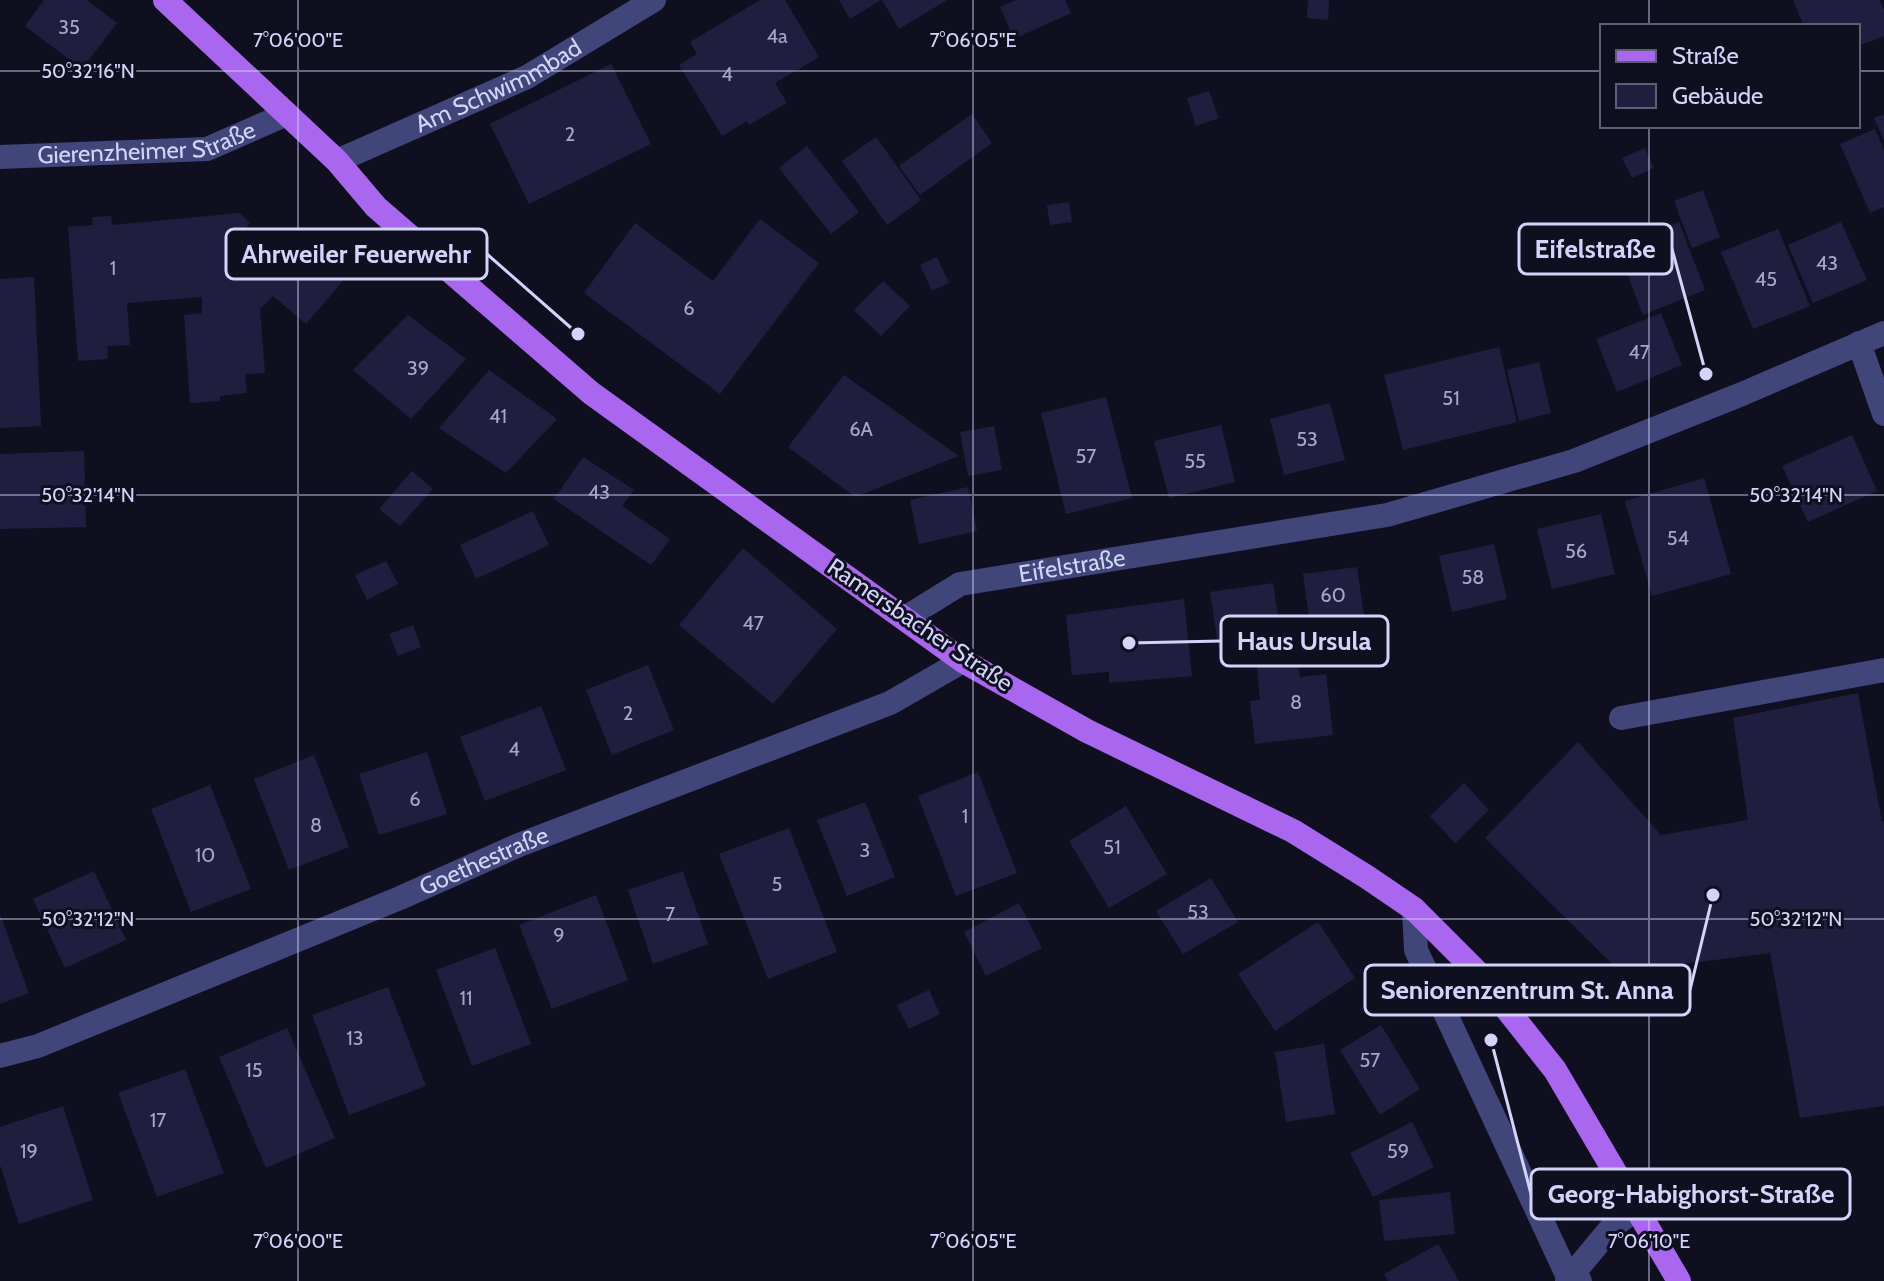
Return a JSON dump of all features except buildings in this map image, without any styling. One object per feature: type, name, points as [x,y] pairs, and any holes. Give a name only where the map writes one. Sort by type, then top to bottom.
[{"type":"main road","name":"Ramersbacher Straße","points":[[165,0],[337,161],[376,207],[591,393],[963,661],[1087,731],[1293,831],[1414,909],[1479,974],[1555,1070],[1679,1281]]},
{"type":"street","name":"Am Schwimmbad","points":[[337,161],[527,77],[654,0]]},
{"type":"street","name":"Gierenzheimer Straße","points":[[0,157],[207,149],[287,114]]},
{"type":"street","name":"Eifelstraße","points":[[905,618],[960,584],[1387,515],[1559,466],[1742,394],[1884,333]]},
{"type":"street","points":[[1859,343],[1884,414]]},
{"type":"street","name":"Goethestraße","points":[[0,1056],[38,1046],[400,898],[519,845],[890,703],[963,661]]},
{"type":"street","points":[[1621,718],[1884,670]]},
{"type":"street","points":[[1414,909],[1416,950],[1572,1280],[1611,1228],[1636,1209]]},
{"type":"place","name":"Ahrweiler Feuerwehr","points":[[578,334]]},
{"type":"place","name":"Eifelstraße","points":[[1706,374]]},
{"type":"place","name":"Haus Ursula","points":[[1129,643]]},
{"type":"place","name":"Seniorenzentrum St. Anna","points":[[1713,895]]},
{"type":"place","name":"Georg-Habighorst-Straße","points":[[1491,1040]]}]
